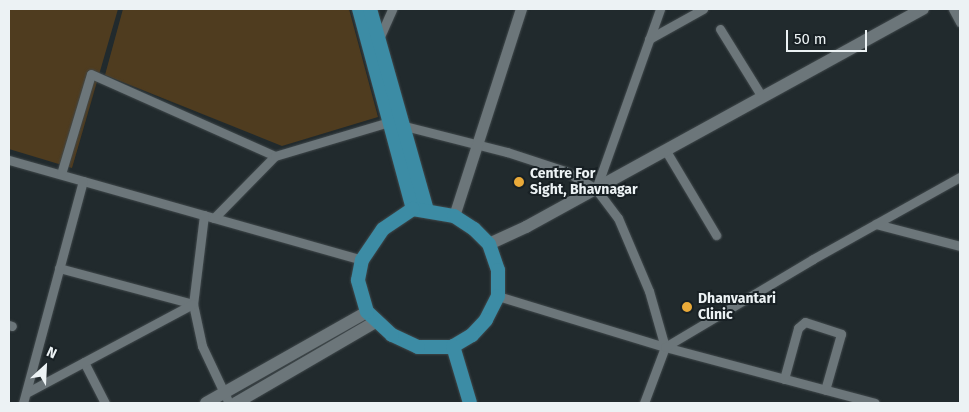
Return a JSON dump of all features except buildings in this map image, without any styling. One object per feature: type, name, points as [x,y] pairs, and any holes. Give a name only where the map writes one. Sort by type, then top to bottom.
[{"type":"main road","points":[[359,9],[389,122],[420,210]]},
{"type":"main road","points":[[370,9],[404,126],[420,210]]},
{"type":"main road","points":[[488,244],[596,189],[761,96],[923,9]]},
{"type":"main road","points":[[420,210],[454,216],[488,244],[498,270],[498,296],[486,320],[472,335],[454,346],[418,347],[392,335],[372,317],[358,280],[362,260],[383,228],[420,210]]},
{"type":"main road","points":[[206,403],[226,399],[372,317]]},
{"type":"main road","points":[[236,403],[372,317]]},
{"type":"main road","points":[[454,346],[470,403]]},
{"type":"street","points":[[372,55],[392,9]]},
{"type":"street","points":[[454,216],[479,144],[521,9]]},
{"type":"street","points":[[596,189],[660,9]]},
{"type":"street","points":[[649,39],[703,9]]},
{"type":"street","points":[[953,9],[960,22]]},
{"type":"street","points":[[720,29],[761,96]]},
{"type":"street","points":[[61,174],[91,74],[275,156]]},
{"type":"street","points":[[214,218],[275,156],[389,122],[479,144],[565,172],[596,189],[618,218],[649,291],[665,347],[644,403]]},
{"type":"street","points":[[666,151],[716,235]]},
{"type":"street","points":[[9,160],[362,260]]},
{"type":"street","points":[[665,347],[960,177]]},
{"type":"street","points":[[24,403],[83,181]]},
{"type":"street","points":[[204,215],[193,304],[202,346],[226,399]]},
{"type":"street","points":[[876,224],[960,246]]},
{"type":"street","points":[[59,268],[193,304]]},
{"type":"street","points":[[498,296],[665,347],[876,403]]},
{"type":"street","points":[[26,393],[193,304]]},
{"type":"street","points":[[784,379],[798,328],[805,322],[841,334],[825,390]]},
{"type":"street","points":[[84,362],[105,403]]},
{"type":"shaded area","points":[[9,9],[118,9],[72,168],[9,149]]},
{"type":"shaded area","points":[[123,9],[349,9],[378,117],[282,146],[105,75]]},
{"type":"place","name":"Centre For Sight, Bhavnagar","points":[[519,182]]},
{"type":"place","name":"Dhanvantari Clinic","points":[[687,307]]}]
